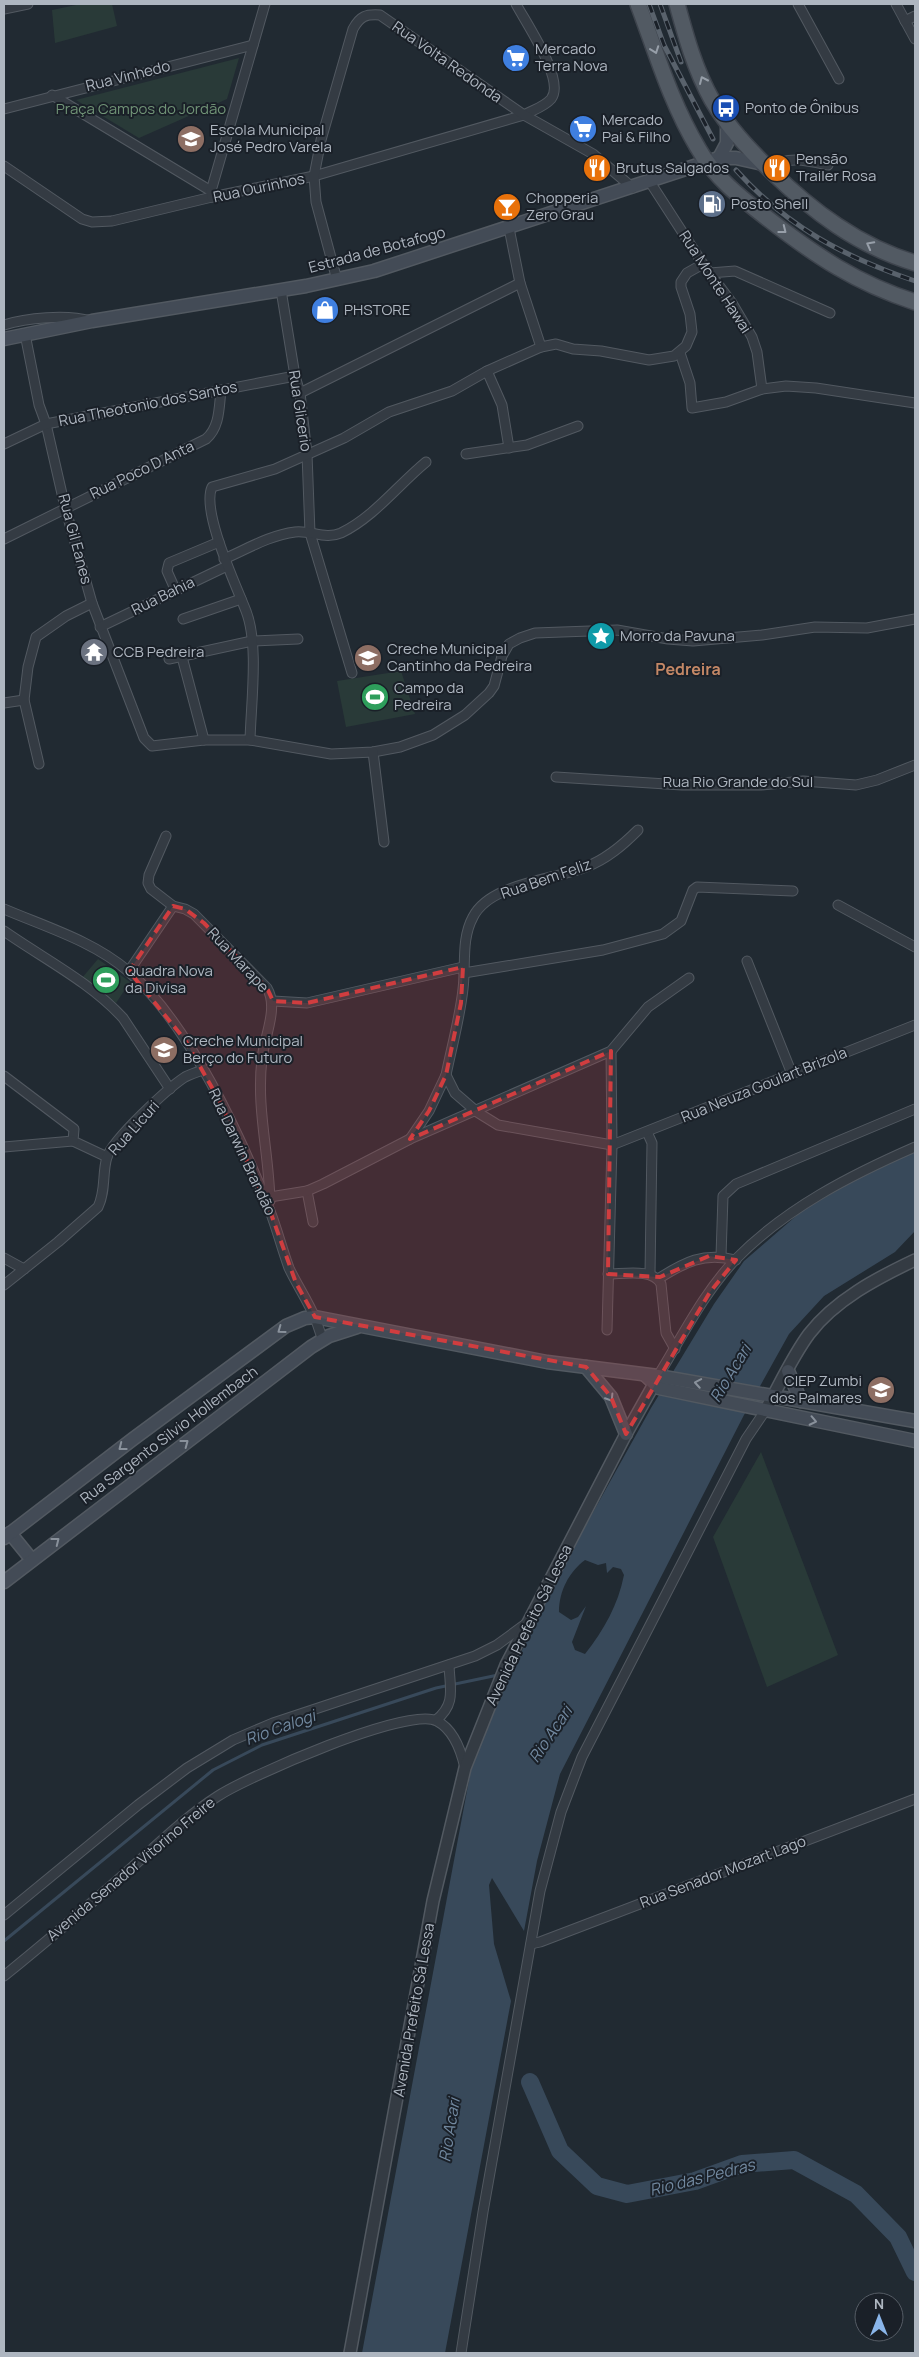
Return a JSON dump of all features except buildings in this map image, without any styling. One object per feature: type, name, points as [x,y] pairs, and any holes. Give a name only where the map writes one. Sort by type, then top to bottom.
[{"type":"main road","points":[[638,4],[681,116],[729,186],[748,204],[820,258],[862,281],[915,302]]},
{"type":"main road","points":[[677,4],[691,53],[712,100],[727,122],[765,165],[798,197],[850,234],[876,248],[915,263]]},
{"type":"main road","points":[[713,161],[728,143],[727,122]]},
{"type":"main road","name":"Estrada de Botafogo","points":[[4,339],[92,321],[336,280],[391,266],[713,161],[736,158],[765,165]]},
{"type":"main road","name":"Rua Sargento Silvio Hollembach","points":[[7,1536],[286,1326],[305,1318],[361,1326],[431,1341],[656,1380],[801,1401],[915,1421]]},
{"type":"main road","name":"Rua Sargento Silvio Hollembach","points":[[4,1582],[323,1340],[361,1326]]},
{"type":"main road","points":[[586,1367],[611,1397],[626,1434]]},
{"type":"main road","points":[[788,1371],[801,1401]]},
{"type":"main road","name":"Rua Sargento Silvio Hollembach","points":[[656,1380],[760,1410],[915,1441]]},
{"type":"main road","points":[[7,1536],[32,1560]]},
{"type":"street","points":[[4,9],[28,4]]},
{"type":"street","points":[[52,95],[212,194],[252,45],[265,4]]},
{"type":"street","name":"Rua Ourinhos","points":[[4,166],[82,219],[92,222],[112,221],[212,194],[314,176],[524,114],[544,106],[552,98],[555,88],[554,76],[516,4]]},
{"type":"street","points":[[798,4],[838,79]]},
{"type":"street","points":[[896,4],[915,40]]},
{"type":"street","name":"Rua Volta Redonda","points":[[336,280],[316,202],[314,176],[321,140],[353,29],[358,19],[367,14],[380,15],[524,114],[593,154],[633,188]]},
{"type":"street","points":[[905,21],[915,16]]},
{"type":"street","name":"Rua Vinhedo","points":[[4,109],[52,95],[252,45]]},
{"type":"street","points":[[765,165],[795,159],[828,165]]},
{"type":"street","name":"Rua Monte Hawai","points":[[650,182],[702,264],[732,303],[752,337],[757,352],[762,389]]},
{"type":"street","points":[[509,228],[520,283],[541,347]]},
{"type":"street","points":[[250,740],[252,641],[249,620],[225,562],[219,542],[209,494],[214,486],[275,469],[344,438],[389,412],[452,391],[487,371],[541,347],[556,344],[573,349],[601,351],[649,360],[674,356],[680,353],[690,339],[692,325],[681,284],[684,276],[702,264]]},
{"type":"street","points":[[710,273],[735,271],[830,313]]},
{"type":"street","points":[[300,393],[520,283]]},
{"type":"street","name":"Rua Glicerio","points":[[281,290],[295,376],[300,393],[307,454],[310,533],[352,672]]},
{"type":"street","points":[[4,325],[27,320],[78,317],[92,321]]},
{"type":"street","name":"Rua Gil Eanes","points":[[25,334],[31,369],[65,507],[92,603],[144,738],[149,744],[155,746],[204,740]]},
{"type":"street","points":[[680,353],[690,383],[692,408],[726,402],[762,389],[786,386],[816,388],[915,404]]},
{"type":"street","points":[[487,371],[502,404],[509,448]]},
{"type":"street","name":"Rua Theotonio dos Santos","points":[[4,444],[46,424],[295,376]]},
{"type":"street","name":"Rua Poco D Anta","points":[[4,539],[65,507],[206,439],[211,435],[216,424],[221,390]]},
{"type":"street","points":[[466,454],[527,444],[578,426]]},
{"type":"street","name":"Rua Bahia","points":[[100,627],[281,535],[300,532],[331,535],[344,530],[372,512],[426,462]]},
{"type":"street","points":[[175,590],[167,571],[169,563],[219,542]]},
{"type":"street","points":[[183,619],[241,599]]},
{"type":"street","points":[[39,764],[24,700],[28,667],[36,637],[66,616],[92,603]]},
{"type":"street","points":[[182,657],[204,740],[250,740],[331,754],[373,752],[433,736],[465,715],[494,686],[502,656],[510,644],[535,633],[617,630],[668,639],[693,641],[762,635],[815,627],[867,628],[915,619]]},
{"type":"street","points":[[170,659],[252,641],[298,639]]},
{"type":"street","points":[[4,703],[24,700]]},
{"type":"street","points":[[373,752],[384,842]]},
{"type":"street","name":"Rua Rio Grande do Sul","points":[[556,777],[682,785],[761,785],[803,781],[856,785],[877,780],[915,765]]},
{"type":"street","name":"Rua Bem Feliz","points":[[410,1139],[430,1111],[446,1075],[461,1004],[471,922],[477,910],[488,900],[516,887],[566,874],[599,862],[623,845],[638,830]]},
{"type":"street","name":"Rua Marape","points":[[166,836],[148,879],[151,889],[173,906],[185,909],[204,923],[267,988],[273,1001],[262,1059],[260,1104],[270,1211]]},
{"type":"street","points":[[273,1001],[307,1003],[464,970],[603,950],[663,934],[681,921],[693,890],[697,887],[793,891]]},
{"type":"street","points":[[838,905],[915,947]]},
{"type":"street","points":[[129,972],[173,906]]},
{"type":"street","name":"Rua Darwin Brandão","points":[[4,909],[72,937],[98,950],[129,972],[164,1011],[203,1070],[237,1136],[270,1211],[296,1283],[315,1318],[323,1340]]},
{"type":"street","points":[[4,931],[85,985],[114,1008],[132,1031],[170,1089]]},
{"type":"street","points":[[747,961],[792,1074]]},
{"type":"street","points":[[270,1197],[307,1191],[410,1139],[477,1112],[611,1051],[648,1006],[689,978]]},
{"type":"street","name":"Rua Neuza Goulart Brizola","points":[[612,1145],[915,1025]]},
{"type":"street","points":[[607,1330],[612,1145],[611,1051]]},
{"type":"street","name":"Rua Licuri","points":[[4,1285],[98,1206],[101,1200],[107,1157],[134,1123],[170,1089],[184,1078],[203,1070]]},
{"type":"street","points":[[446,1075],[455,1092],[477,1112],[498,1125],[612,1145]]},
{"type":"street","points":[[4,1076],[74,1129],[73,1141]]},
{"type":"street","points":[[721,1256],[723,1196],[736,1184],[915,1109]]},
{"type":"street","points":[[647,1132],[652,1143],[654,1276],[661,1284],[666,1333],[675,1349]]},
{"type":"street","points":[[4,1147],[73,1141],[107,1157]]},
{"type":"street","name":"Avenida Prefeito Sá Lessa","points":[[350,2353],[433,1901],[465,1768],[506,1665],[626,1434],[656,1380],[710,1292],[736,1260],[770,1229],[812,1199],[874,1165],[915,1147]]},
{"type":"street","points":[[307,1191],[312,1222]]},
{"type":"street","points":[[608,1274],[654,1276],[695,1259],[709,1256],[721,1256],[736,1260]]},
{"type":"street","points":[[4,1258],[24,1269]]},
{"type":"street","points":[[461,2353],[540,1891],[561,1812],[582,1757],[760,1410],[768,1396],[788,1371],[808,1336],[836,1306],[866,1286],[915,1260]]},
{"type":"street","points":[[4,1915],[138,1805],[187,1768],[233,1740],[273,1723],[488,1651],[527,1623]]},
{"type":"street","points":[[449,1665],[450,1693],[448,1708],[436,1720],[455,1740],[465,1768]]},
{"type":"street","name":"Avenida Senador Vitorino Freire","points":[[4,1976],[176,1828],[218,1796],[305,1754],[373,1730],[404,1722],[427,1719],[436,1720]]},
{"type":"street","name":"Rua Senador Mozart Lago","points":[[531,1944],[915,1799]]},
{"type":"highlighted area","points":[[173,906],[185,909],[204,923],[267,988],[273,1001],[307,1003],[463,967],[461,1003],[446,1075],[429,1111],[410,1139],[611,1051],[608,1274],[660,1277],[709,1256],[736,1260],[710,1292],[626,1434],[611,1397],[586,1367],[315,1317],[296,1283],[270,1211],[219,1100],[185,1040],[129,971]]},
{"type":"green space","points":[[81,4],[112,4],[117,26],[55,43],[52,10]]},
{"type":"green space","name":"Praça Campos do Jordão","points":[[239,58],[227,99],[139,138],[76,100]]},
{"type":"green space","name":"Campo da Pedreira","points":[[401,671],[415,714],[346,727],[337,681]]},
{"type":"green space","name":"Quadra Nova da Divisa","points":[[98,959],[130,982],[116,1003],[82,978]]},
{"type":"green space","points":[[761,1452],[838,1655],[767,1687],[713,1537]]},
{"type":"water","name":"Rio Acari","points":[[915,1149],[915,1231],[895,1252],[824,1296],[789,1334],[744,1415],[560,1774],[537,1861],[524,1931],[492,1878],[489,1885],[494,1944],[511,2001],[445,2353],[362,2353],[472,1764],[511,1673],[562,1568],[651,1408],[714,1304],[744,1261],[803,1210],[894,1158]],"holes":[[[585,1560],[598,1565],[606,1563],[607,1573],[613,1567],[621,1569],[624,1575],[618,1597],[609,1617],[585,1654],[575,1650],[572,1642],[586,1606],[578,1617],[571,1620],[559,1612],[559,1604],[563,1589],[574,1570]]]},
{"type":"waterway","name":"Rio Calogi","points":[[4,1941],[213,1770],[262,1745],[436,1688],[498,1675]]},
{"type":"waterway","name":"Rio das Pedras","points":[[530,2082],[560,2151],[597,2186],[627,2194],[695,2181],[742,2164],[794,2160],[856,2194],[898,2237],[915,2272]]},
{"type":"railway","points":[[649,4],[664,45],[713,139]]},
{"type":"railway","points":[[660,4],[681,62]]},
{"type":"railway","points":[[736,170],[775,208],[818,238],[864,261],[915,281]]},
{"type":"place","name":"Mercado Terra Nova","points":[[516,58]]},
{"type":"place","name":"Ponto de Ônibus","points":[[726,108]]},
{"type":"place","name":"Mercado Pai & Filho","points":[[583,129]]},
{"type":"place","name":"Escola Municipal José Pedro Varela","points":[[191,139]]},
{"type":"place","name":"Brutus Salgados","points":[[597,168]]},
{"type":"place","name":"Pensão Trailer Rosa","points":[[777,168]]},
{"type":"place","name":"Posto Shell","points":[[712,204]]},
{"type":"place","name":"Chopperia Zero Grau","points":[[507,207]]},
{"type":"place","name":"PHSTORE","points":[[325,310]]},
{"type":"place","name":"Morro da Pavuna","points":[[601,636]]},
{"type":"place","name":"CCB Pedreira","points":[[94,652]]},
{"type":"place","name":"Creche Municipal Cantinho da Pedreira","points":[[368,658]]},
{"type":"place","name":"Campo da Pedreira","points":[[375,697]]},
{"type":"place","name":"Quadra Nova da Divisa","points":[[106,980]]},
{"type":"place","name":"Creche Municipal Berço do Futuro","points":[[164,1050]]},
{"type":"place","name":"CIEP Zumbi dos Palmares","points":[[881,1390]]},
{"type":"district","name":"Pedreira","points":[[688,669]]}]
